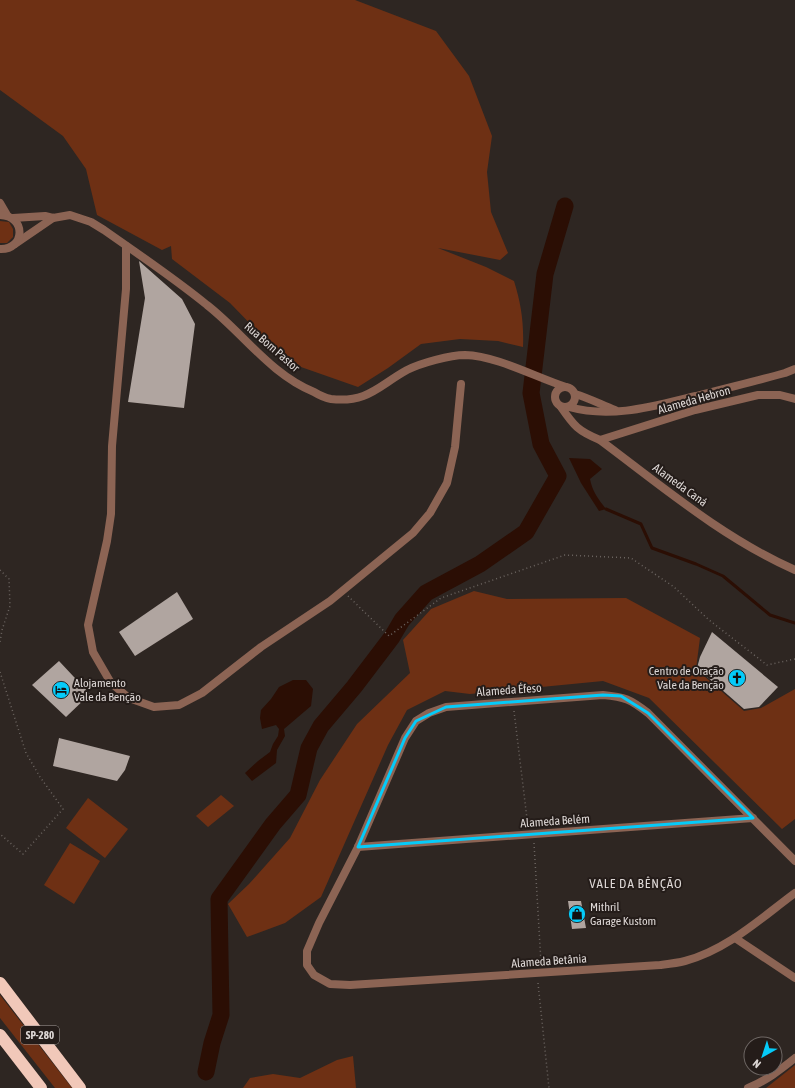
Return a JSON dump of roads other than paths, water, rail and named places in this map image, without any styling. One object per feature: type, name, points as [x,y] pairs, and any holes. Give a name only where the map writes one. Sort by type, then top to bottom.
[{"type":"highway","name":"SP-280","points":[[0,983],[80,1088]]},
{"type":"highway","name":"SP-280","points":[[1,1037],[41,1088]]},
{"type":"street","points":[[0,203],[7,216],[18,224],[20,231],[19,238],[15,244]]},
{"type":"street","name":"Rua Bom Pastor","points":[[7,216],[45,216],[53,218],[70,215],[80,218],[104,230],[208,306],[266,361],[301,387],[329,399],[350,400],[371,394],[408,370],[430,361],[465,355],[493,359],[540,378]]},
{"type":"street","name":"Rua Bom Pastor","points":[[2,251],[53,218]]},
{"type":"street","points":[[126,246],[126,289],[112,446],[111,514],[107,541],[88,625],[93,652],[111,683],[129,698],[154,707],[179,704],[202,693],[261,647],[330,601],[413,533],[430,513],[447,483],[455,447],[461,384]]},
{"type":"street","points":[[540,378],[562,405],[592,412],[644,409],[785,373],[795,369]]},
{"type":"street","points":[[540,378],[566,387],[575,394],[620,411]]},
{"type":"street","points":[[562,405],[556,393],[562,388],[566,387]]},
{"type":"street","points":[[562,405],[575,402],[575,394]]},
{"type":"street","name":"Alameda Hebron","points":[[600,440],[695,410],[758,395],[780,395],[795,399]]},
{"type":"street","name":"Alameda Caná","points":[[562,405],[573,424],[585,434],[600,440],[692,509],[750,548],[795,570]]},
{"type":"street","name":"Alameda Éfeso","points":[[307,951],[319,923],[358,847],[405,738],[416,721],[429,713],[446,707],[603,695],[621,696],[632,701],[648,713],[795,861]]},
{"type":"street","name":"Alameda Belém","points":[[358,847],[753,818]]},
{"type":"street","name":"Alameda Betânia","points":[[307,951],[307,965],[314,975],[330,984],[350,985],[660,965],[685,961],[709,952],[735,938],[795,893]]},
{"type":"street","points":[[735,938],[795,978]]},
{"type":"street","points":[[748,1088],[760,1083],[795,1058]]},
{"type":"waterway","points":[[206,1072],[212,1043],[221,1015],[219,899],[273,824],[298,795],[309,748],[321,726],[354,687],[392,637],[402,620],[426,593],[480,564],[526,532],[558,476],[541,444],[531,393],[545,274],[565,206]]},
{"type":"waterway","points":[[606,509],[641,524],[652,548],[696,564],[723,576],[770,615],[795,623]]},
{"type":"place","name":"Centro de Oração Vale da Benção","points":[[737,678]]},
{"type":"place","name":"Alojamento Vale da Benção","points":[[61,690]]},
{"type":"place","name":"Mithril Garage Kustom","points":[[577,914]]},
{"type":"district","name":"VALE DA BÊNÇÃO","points":[[636,883]]}]
